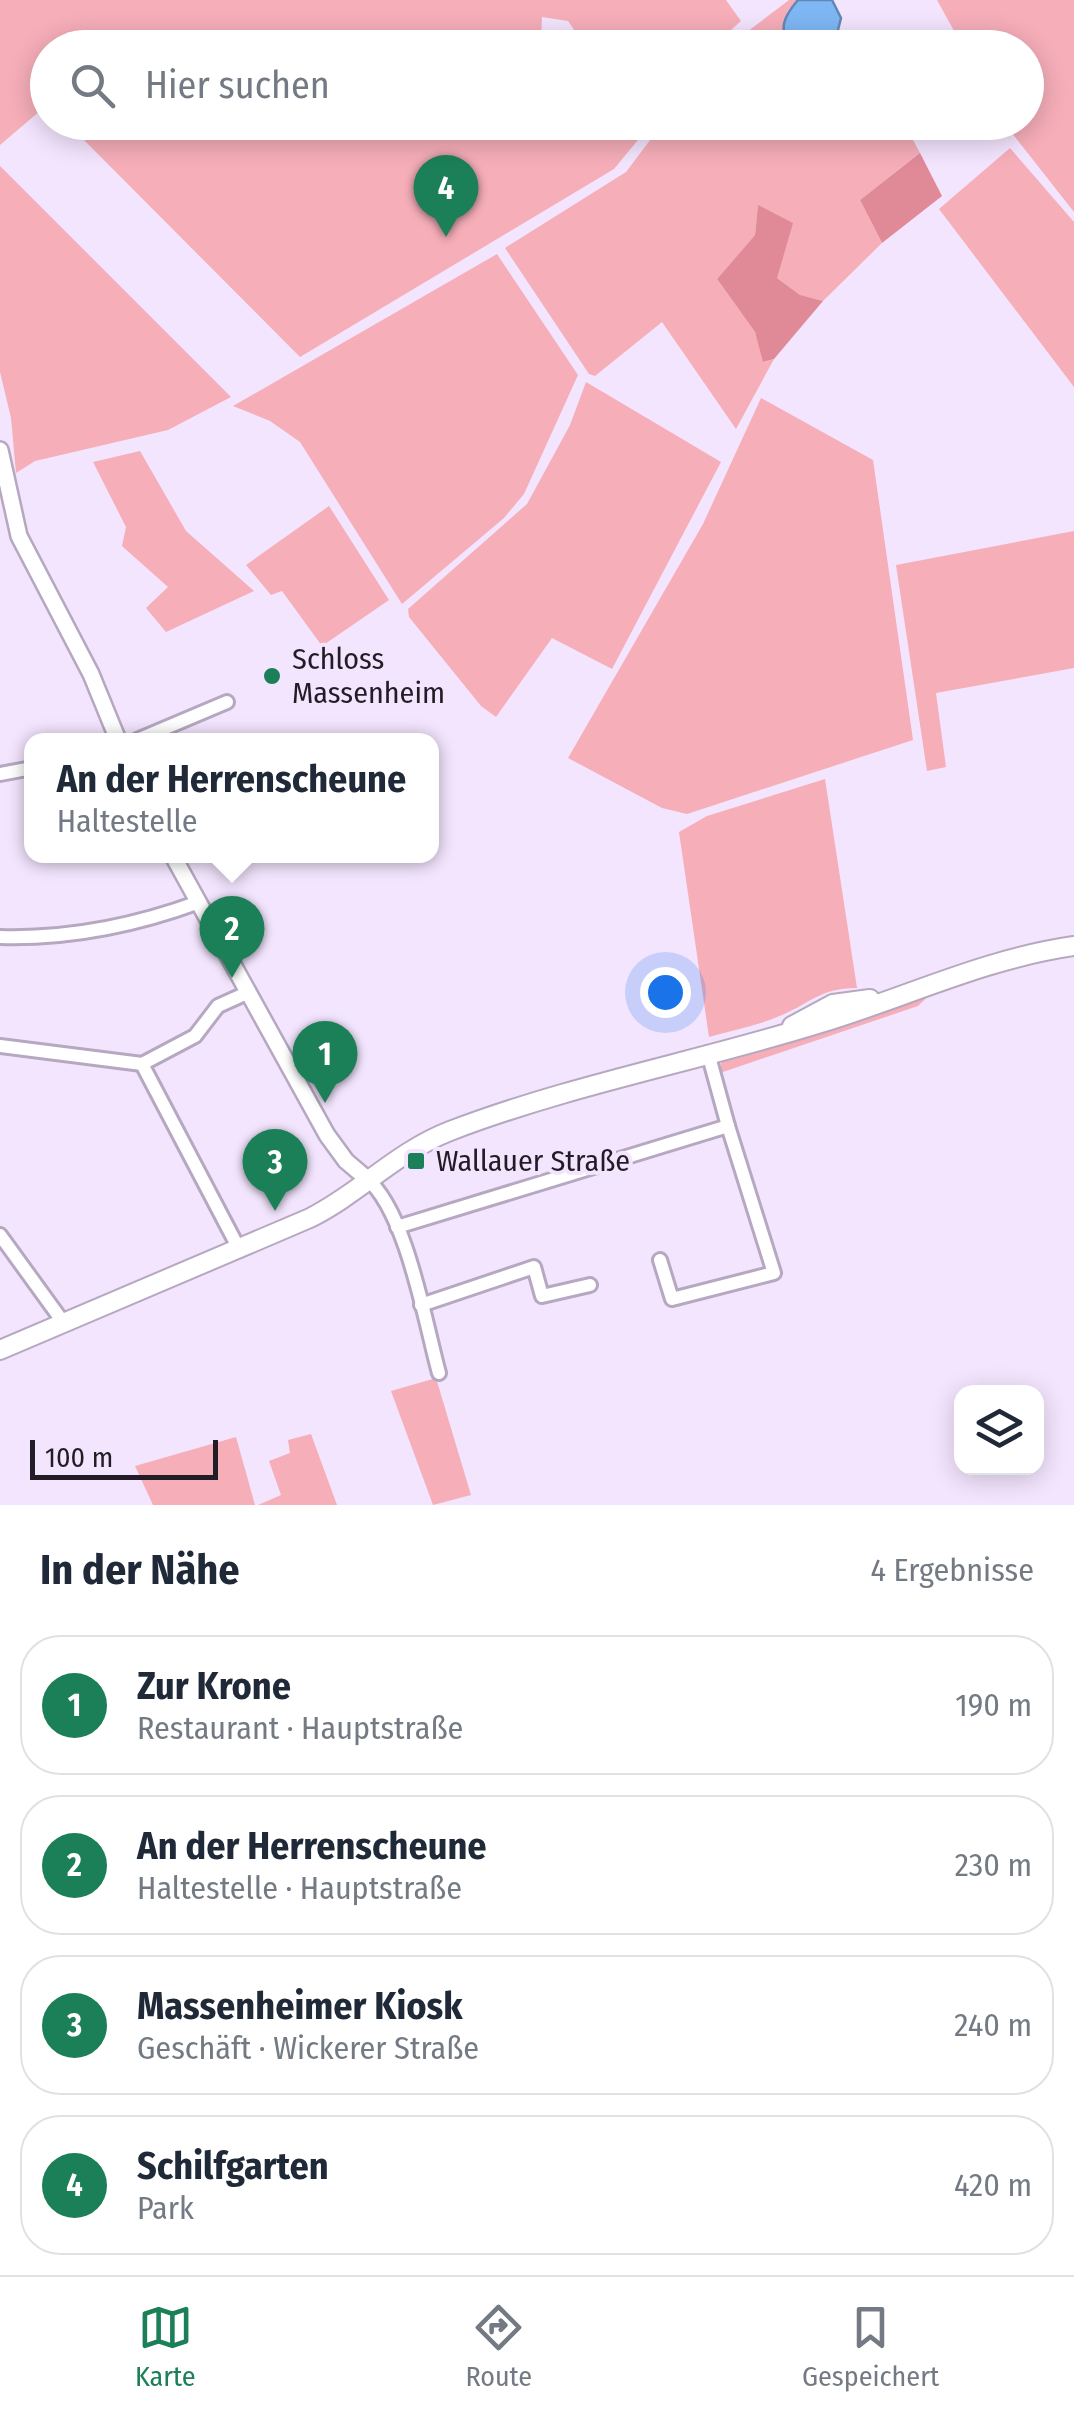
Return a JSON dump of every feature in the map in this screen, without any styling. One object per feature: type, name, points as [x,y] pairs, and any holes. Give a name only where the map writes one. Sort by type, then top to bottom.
[{"type":"main road","points":[[0,1350],[343,1202],[366,1178],[450,1131],[780,1034],[833,1004],[886,998],[997,961],[1074,946]]},
{"type":"street","points":[[0,450],[19,536],[91,674],[115,733]]},
{"type":"street","points":[[154,733],[227,702]]},
{"type":"street","points":[[177,863],[327,1135],[346,1161],[376,1186],[397,1227],[439,1372]]},
{"type":"street","points":[[0,937],[33,938],[136,925],[199,902]]},
{"type":"street","points":[[0,1046],[142,1064],[195,1036],[218,1006],[249,992]]},
{"type":"street","points":[[660,1260],[672,1300],[774,1272],[708,1054]]},
{"type":"street","points":[[142,1064],[238,1247]]},
{"type":"street","points":[[397,1227],[728,1126]]},
{"type":"street","points":[[0,1235],[62,1322]]},
{"type":"street","points":[[420,1305],[534,1266],[542,1296],[590,1285]]},
{"type":"shaded area","points":[[0,0],[726,0],[741,21],[731,30],[574,30],[568,21],[542,17],[541,30],[30,30],[30,119],[0,145]]},
{"type":"shaded area","points":[[789,0],[798,0],[787,12],[790,30],[750,30]]},
{"type":"shaded area","points":[[937,0],[1074,0],[1074,212],[1017,140],[1044,140],[1044,30],[954,30]]},
{"type":"shaded area","points":[[84,140],[638,140],[614,169],[300,357]]},
{"type":"shaded area","points":[[650,140],[913,140],[920,153],[860,200],[882,243],[823,301],[801,296],[777,278],[758,206],[755,235],[717,279],[755,332],[764,362],[774,359],[736,429],[662,322],[595,376],[589,374],[505,248],[626,172]]},
{"type":"shaded area","points":[[1010,148],[1074,222],[1074,387],[939,209]]},
{"type":"shaded area","points":[[920,153],[942,196],[882,243],[860,200]]},
{"type":"shaded area","points":[[0,166],[231,397],[168,430],[35,461],[16,473],[11,418],[0,372]]},
{"type":"shaded area","points":[[758,205],[793,223],[777,278],[800,295],[823,301],[774,359],[763,362],[755,332],[717,279],[755,235]]},
{"type":"shaded area","points":[[497,254],[578,375],[524,494],[504,518],[402,604],[300,442],[270,421],[233,406]]},
{"type":"shaded area","points":[[586,382],[721,462],[612,669],[552,638],[496,717],[481,706],[409,617],[408,609],[527,504],[570,425]]},
{"type":"shaded area","points":[[761,398],[873,460],[913,740],[687,814],[662,808],[568,758],[703,524]]},
{"type":"shaded area","points":[[140,451],[186,531],[254,591],[166,632],[146,608],[168,587],[122,546],[126,527],[93,462]]},
{"type":"shaded area","points":[[329,506],[389,600],[322,646],[282,591],[271,595],[246,565]]},
{"type":"shaded area","points":[[1074,531],[1074,668],[936,693],[946,767],[927,771],[896,565]]},
{"type":"shaded area","points":[[825,779],[857,988],[823,994],[769,1020],[709,1037],[679,832],[707,816]]},
{"type":"shaded area","points":[[936,989],[918,1006],[720,1073],[721,1063],[729,1057]]},
{"type":"shaded area","points":[[436,1378],[471,1495],[433,1505],[391,1391]]},
{"type":"shaded area","points":[[311,1434],[337,1505],[258,1505],[281,1495],[269,1461],[290,1453],[288,1440]]},
{"type":"shaded area","points":[[236,1437],[255,1505],[153,1505],[135,1466]]},
{"type":"water","points":[[798,0],[832,0],[841,18],[838,30],[784,30],[789,11]]},
{"type":"place","name":"Schilfgarten","points":[[446,237]]},
{"type":"place","name":"Schloss Massenheim","points":[[272,676]]},
{"type":"place","name":"An der Herrenscheune","points":[[232,978]]},
{"type":"place","name":"Zur Krone","points":[[325,1103]]},
{"type":"place","name":"Wallauer Straße","points":[[416,1161]]},
{"type":"place","name":"Massenheimer Kiosk","points":[[275,1211]]}]
